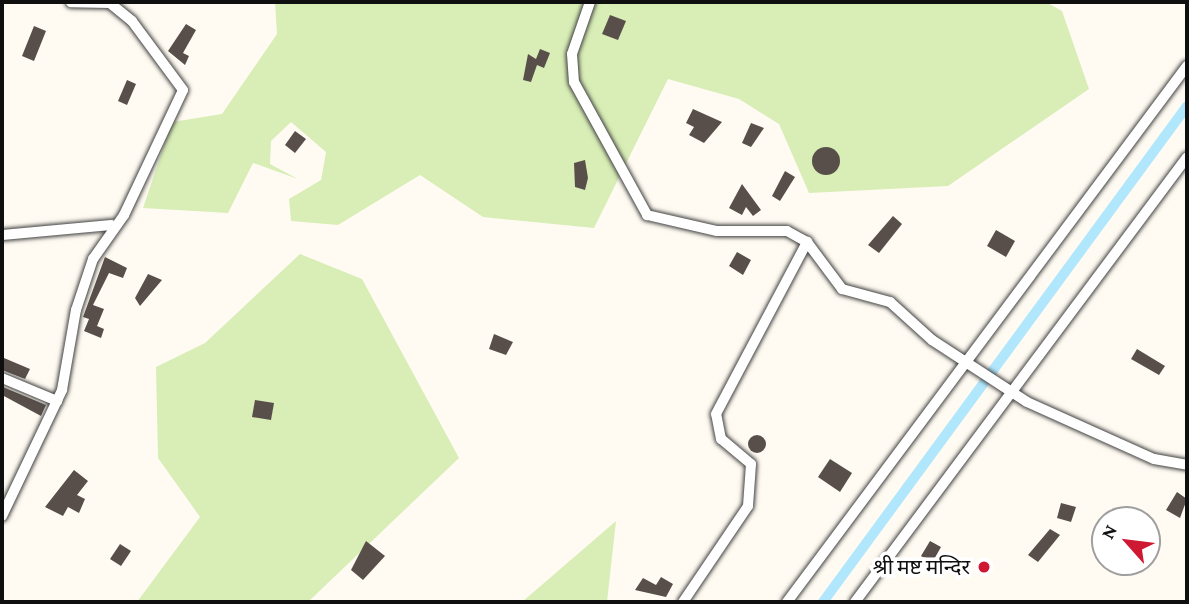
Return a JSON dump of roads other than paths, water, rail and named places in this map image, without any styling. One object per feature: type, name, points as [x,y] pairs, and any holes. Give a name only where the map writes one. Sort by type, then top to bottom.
[{"type":"street","points":[[2,516],[57,401],[74,348],[76,310],[112,225],[124,215],[183,90],[132,21],[110,3],[71,2]]},
{"type":"street","points":[[590,2],[572,54],[574,82],[648,215],[717,231],[787,231],[807,242],[842,289],[890,302],[932,340],[973,363],[1008,388],[1154,459],[1187,465]]},
{"type":"street","points":[[787,602],[973,363],[1187,66]]},
{"type":"street","points":[[855,602],[1008,388],[1187,157]]},
{"type":"street","points":[[2,235],[112,225]]},
{"type":"street","points":[[683,602],[748,506],[751,464],[721,439],[716,414],[807,242]]},
{"type":"street","points":[[2,378],[57,401]]},
{"type":"waterway","points":[[823,602],[1187,106]]},
{"type":"place","name":"श्री मष्ट मन्दिर","points":[[984,567]]}]
